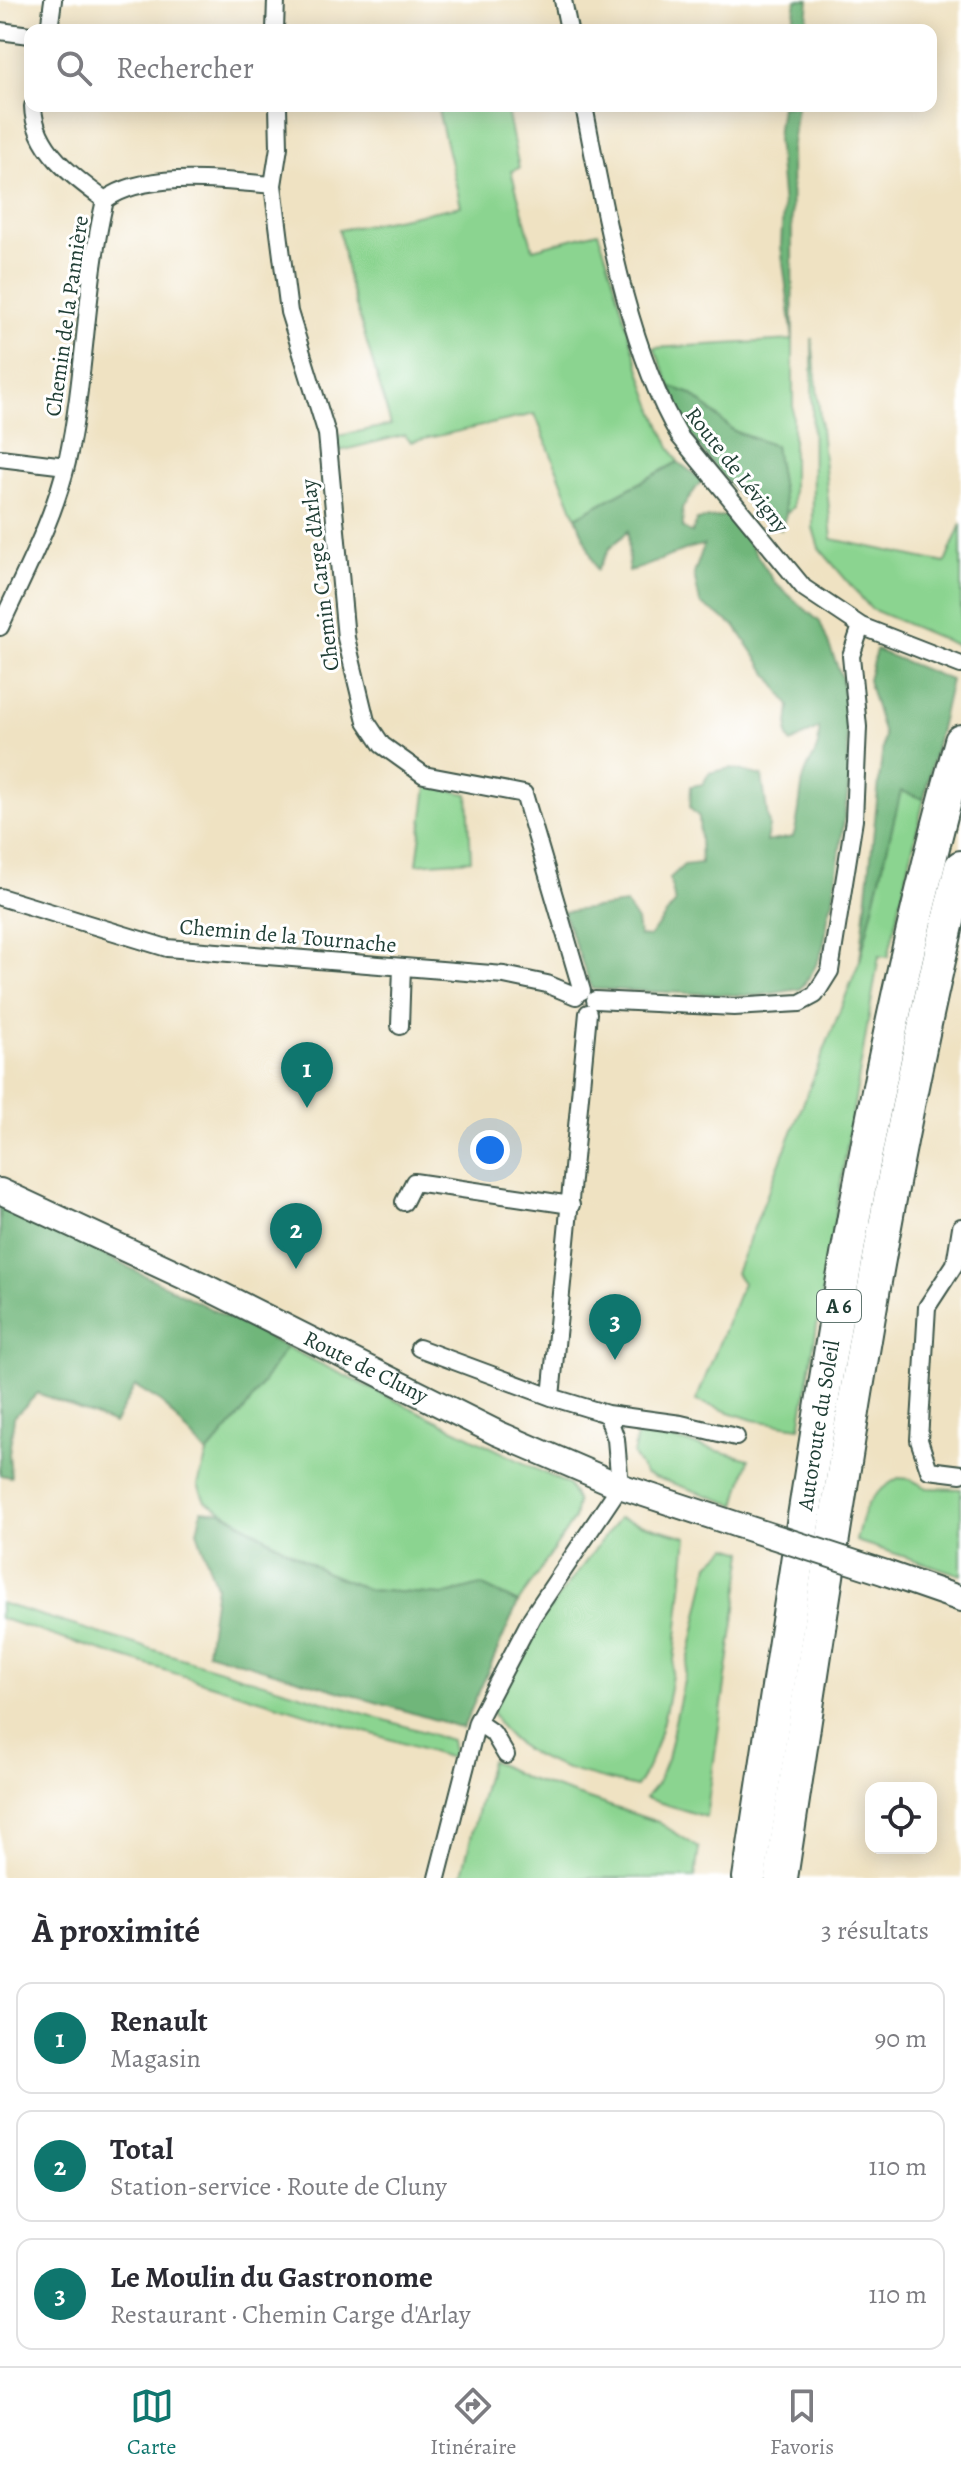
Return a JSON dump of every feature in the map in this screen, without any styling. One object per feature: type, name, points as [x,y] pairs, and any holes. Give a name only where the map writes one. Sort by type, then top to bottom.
[{"type":"highway","name":"Autoroute du Soleil","points":[[749,1878],[844,1275],[896,1005],[961,741]]},
{"type":"highway","name":"Autoroute du Soleil","points":[[781,1878],[875,1288],[912,1086],[961,867]]},
{"type":"main road","name":"Route de Cluny","points":[[0,1191],[214,1291],[497,1433],[620,1486],[961,1599]]},
{"type":"street","points":[[50,24],[53,0]]},
{"type":"street","points":[[275,24],[276,0]]},
{"type":"street","points":[[563,0],[568,24]]},
{"type":"street","points":[[0,31],[24,34]]},
{"type":"street","points":[[33,112],[33,121],[57,161],[105,200]]},
{"type":"street","points":[[273,185],[279,147],[278,112]]},
{"type":"street","name":"Route de Lévigny","points":[[585,112],[607,222],[644,359],[666,414],[755,532],[804,588],[861,626],[961,665]]},
{"type":"street","name":"Chemin de la Pannière","points":[[0,627],[49,517],[66,466],[76,417],[105,200],[118,190],[195,179],[273,185]]},
{"type":"street","name":"Chemin Carge d'Arlay","points":[[273,185],[289,312],[327,434],[346,638],[366,721],[382,745],[424,775],[524,794],[585,1000],[571,1205],[551,1397]]},
{"type":"street","points":[[0,458],[66,466]]},
{"type":"street","name":"Chemin de la Tournache","points":[[0,897],[167,948],[504,975],[547,984],[585,1000],[734,1007],[800,1003],[815,995],[830,971],[854,820],[858,727],[851,656],[861,626]]},
{"type":"street","points":[[400,1026],[402,967]]},
{"type":"street","points":[[404,1202],[414,1182],[571,1205]]},
{"type":"street","points":[[961,1227],[955,1264],[927,1307],[919,1440],[929,1470],[961,1474]]},
{"type":"street","points":[[419,1348],[551,1397],[607,1414],[681,1424],[736,1437]]},
{"type":"street","points":[[437,1878],[477,1722],[532,1617],[620,1486],[616,1439],[607,1414]]},
{"type":"street","points":[[477,1722],[493,1733],[506,1755]]},
{"type":"green space","points":[[796,0],[809,0],[807,24],[793,24]]},
{"type":"green space","points":[[438,112],[507,112],[519,168],[511,171],[533,249],[598,232],[642,378],[678,462],[576,517],[535,414],[411,442],[404,435],[340,451],[338,436],[391,425],[349,282],[339,230],[461,206]]},
{"type":"green space","points":[[780,112],[796,112],[791,151],[793,340],[781,246],[783,208],[777,137]]},
{"type":"green space","points":[[812,338],[832,539],[945,563],[961,524],[961,647],[871,609],[819,548],[813,528]]},
{"type":"green space","points":[[793,340],[793,507],[786,514],[775,446],[734,431],[691,394],[671,387],[654,348]]},
{"type":"green space","points":[[671,387],[691,394],[734,431],[775,446],[786,514],[781,530],[748,503],[714,466],[686,426]]},
{"type":"green space","points":[[678,462],[702,480],[682,508],[683,528],[692,533],[697,520],[731,515],[775,583],[820,622],[842,678],[850,776],[824,945],[809,978],[800,989],[756,996],[592,989],[563,912],[626,904],[637,921],[639,936],[649,937],[675,903],[670,878],[684,865],[701,863],[699,817],[690,808],[691,786],[703,784],[709,773],[731,768],[762,776],[769,826],[766,842],[793,837],[805,773],[818,746],[819,728],[791,743],[787,735],[790,706],[735,626],[700,603],[694,574],[704,545],[629,571],[628,531],[610,548],[597,570],[576,517]]},
{"type":"green space","points":[[876,650],[951,680],[924,799],[901,791],[860,960],[884,735],[868,680]]},
{"type":"green space","points":[[427,786],[468,794],[471,860],[417,864]]},
{"type":"green space","points":[[901,790],[924,799],[888,957],[879,956],[800,1427],[753,1420],[696,1401],[743,1283],[736,1273],[860,960]]},
{"type":"green space","points":[[0,1202],[286,1347],[244,1411],[207,1454],[161,1402],[135,1386],[114,1424],[38,1393],[14,1417],[9,1454],[11,1477],[0,1475]]},
{"type":"green space","points":[[286,1347],[569,1485],[577,1502],[574,1519],[518,1603],[481,1585],[443,1595],[368,1590],[325,1572],[205,1501],[198,1485],[207,1454],[244,1411]]},
{"type":"green space","points":[[638,1430],[749,1459],[736,1505],[645,1474],[633,1455]]},
{"type":"green space","points":[[898,1478],[910,1479],[927,1488],[961,1489],[961,1575],[856,1541],[868,1504],[879,1491]]},
{"type":"green space","points":[[202,1510],[221,1512],[325,1572],[368,1590],[443,1595],[481,1585],[518,1603],[463,1728],[207,1652],[216,1586],[197,1531]]},
{"type":"green space","points":[[619,1518],[687,1537],[678,1632],[667,1703],[649,1764],[636,1787],[575,1771],[534,1755],[502,1729],[492,1711],[542,1619]]},
{"type":"green space","points":[[728,1547],[744,1552],[706,1817],[645,1798],[657,1784],[667,1759],[709,1564]]},
{"type":"green space","points":[[0,1603],[451,1740],[454,1759],[0,1618]]},
{"type":"green space","points":[[490,1760],[525,1778],[658,1822],[699,1848],[695,1878],[461,1878]]},
{"type":"place","name":"Renault","points":[[307,1108]]},
{"type":"place","name":"Total","points":[[296,1269]]},
{"type":"place","name":"Le Moulin du Gastronome","points":[[615,1360]]}]
